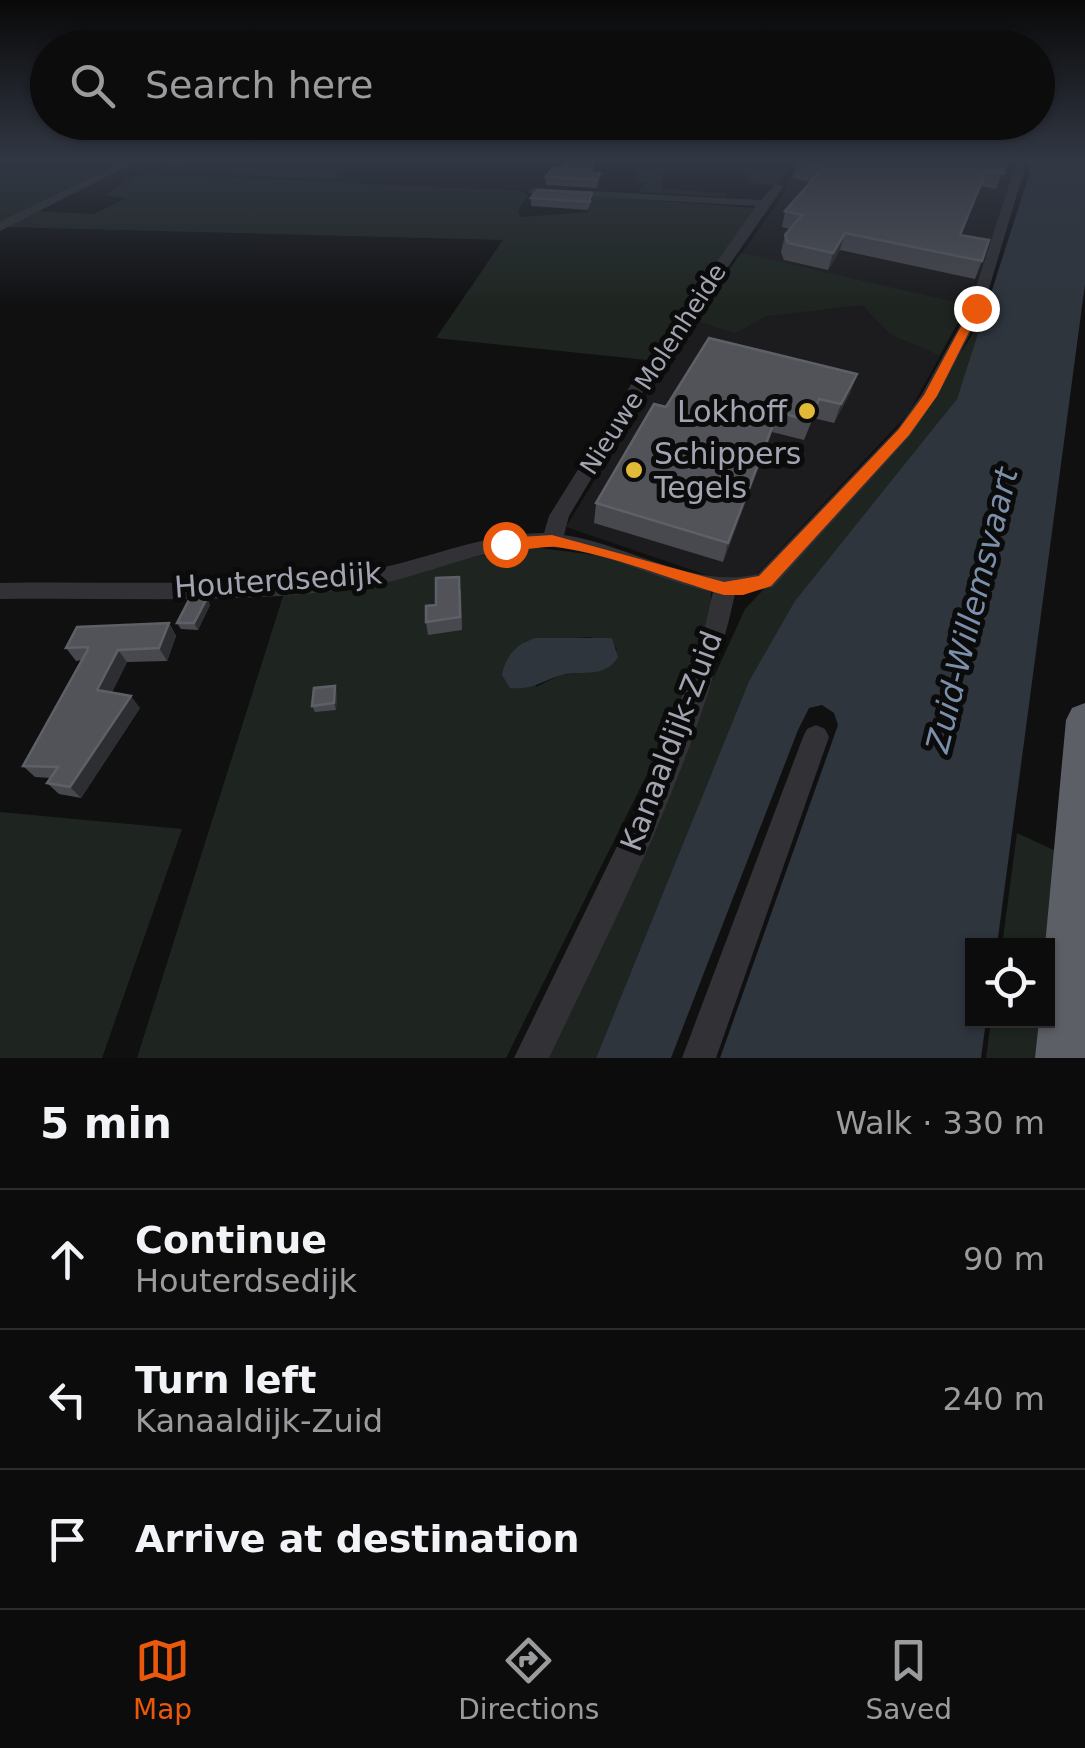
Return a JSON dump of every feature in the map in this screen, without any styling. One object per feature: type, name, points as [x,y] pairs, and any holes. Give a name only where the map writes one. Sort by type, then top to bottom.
[{"type":"highway","points":[[1061,1058],[1085,720]]},
{"type":"street","points":[[0,227],[35,209]]},
{"type":"street","name":"Nieuwe Molenheide","points":[[552,540],[559,516],[636,390],[760,209]]},
{"type":"street","points":[[724,588],[743,589],[765,581],[904,432],[930,396],[976,308],[1007,209]]},
{"type":"street","name":"Houterdsedijk","points":[[0,591],[356,580],[505,544],[552,540],[613,552],[724,588]]},
{"type":"street","name":"Kanaaldijk-Zuid","points":[[532,1058],[666,773],[716,634],[724,588]]},
{"type":"street","points":[[699,1058],[816,737]]},
{"type":"shaded area","points":[[0,209],[27,209],[0,223]]},
{"type":"shaded area","points":[[103,209],[519,209],[521,217],[589,209],[755,209],[647,360],[436,338],[503,240],[3,227],[35,211],[94,214]]},
{"type":"shaded area","points":[[773,209],[1002,209],[981,282],[908,414],[753,578],[727,582],[566,527],[669,358]]},
{"type":"shaded area","points":[[741,253],[968,305],[939,355],[890,334],[862,305],[767,316],[735,333],[694,320]]},
{"type":"shaded area","points":[[985,321],[957,399],[945,418],[796,601],[749,681],[596,1058],[540,1058],[745,609],[906,439],[980,322]]},
{"type":"shaded area","points":[[531,547],[603,556],[711,592],[712,617],[673,722],[506,1058],[137,1058],[285,590]],"holes":[[[590,637],[613,643],[617,650],[590,672],[560,675],[536,687],[525,641]]]},
{"type":"shaded area","points":[[0,812],[182,829],[102,1058],[0,1058]]},
{"type":"shaded area","points":[[1017,833],[1058,852],[1049,938],[1003,938]]},
{"type":"shaded area","points":[[990,1028],[1040,1028],[1037,1058],[986,1058]]},
{"type":"water","name":"Zuid-Willemsvaart","points":[[1018,209],[1085,209],[1085,284],[998,938],[965,938],[965,1028],[985,1028],[981,1058],[720,1058],[838,725],[834,713],[822,705],[809,708],[798,730],[671,1058],[596,1058],[749,681],[795,601],[957,399]]},
{"type":"water","points":[[536,638],[612,638],[618,657],[606,669],[510,688],[502,675],[506,662],[518,647]]},
{"type":"building","points":[[970,209],[960,235],[989,240],[982,261],[845,233],[833,253],[788,243],[785,235],[802,215],[785,211]]},
{"type":"building","points":[[709,338],[857,374],[841,404],[819,399],[810,421],[778,412],[728,543],[596,503],[654,404],[666,407]]},
{"type":"building","points":[[459,577],[460,617],[426,622],[426,606],[436,605],[436,578]]},
{"type":"building","points":[[190,598],[207,598],[194,623],[177,623]]},
{"type":"building","points":[[169,623],[159,648],[118,650],[97,690],[131,696],[70,787],[47,783],[58,767],[23,766],[87,651],[88,647],[66,648],[77,627]]},
{"type":"building","points":[[335,686],[334,703],[312,706],[314,688]]},
{"type":"place","name":"Lokhoff","points":[[807,411]]},
{"type":"place","name":"Schippers Tegels","points":[[634,470]]},
{"type":"route","points":[[505,544],[552,540],[580,545],[724,588],[743,589],[765,581],[904,432],[930,396],[976,308]]}]
